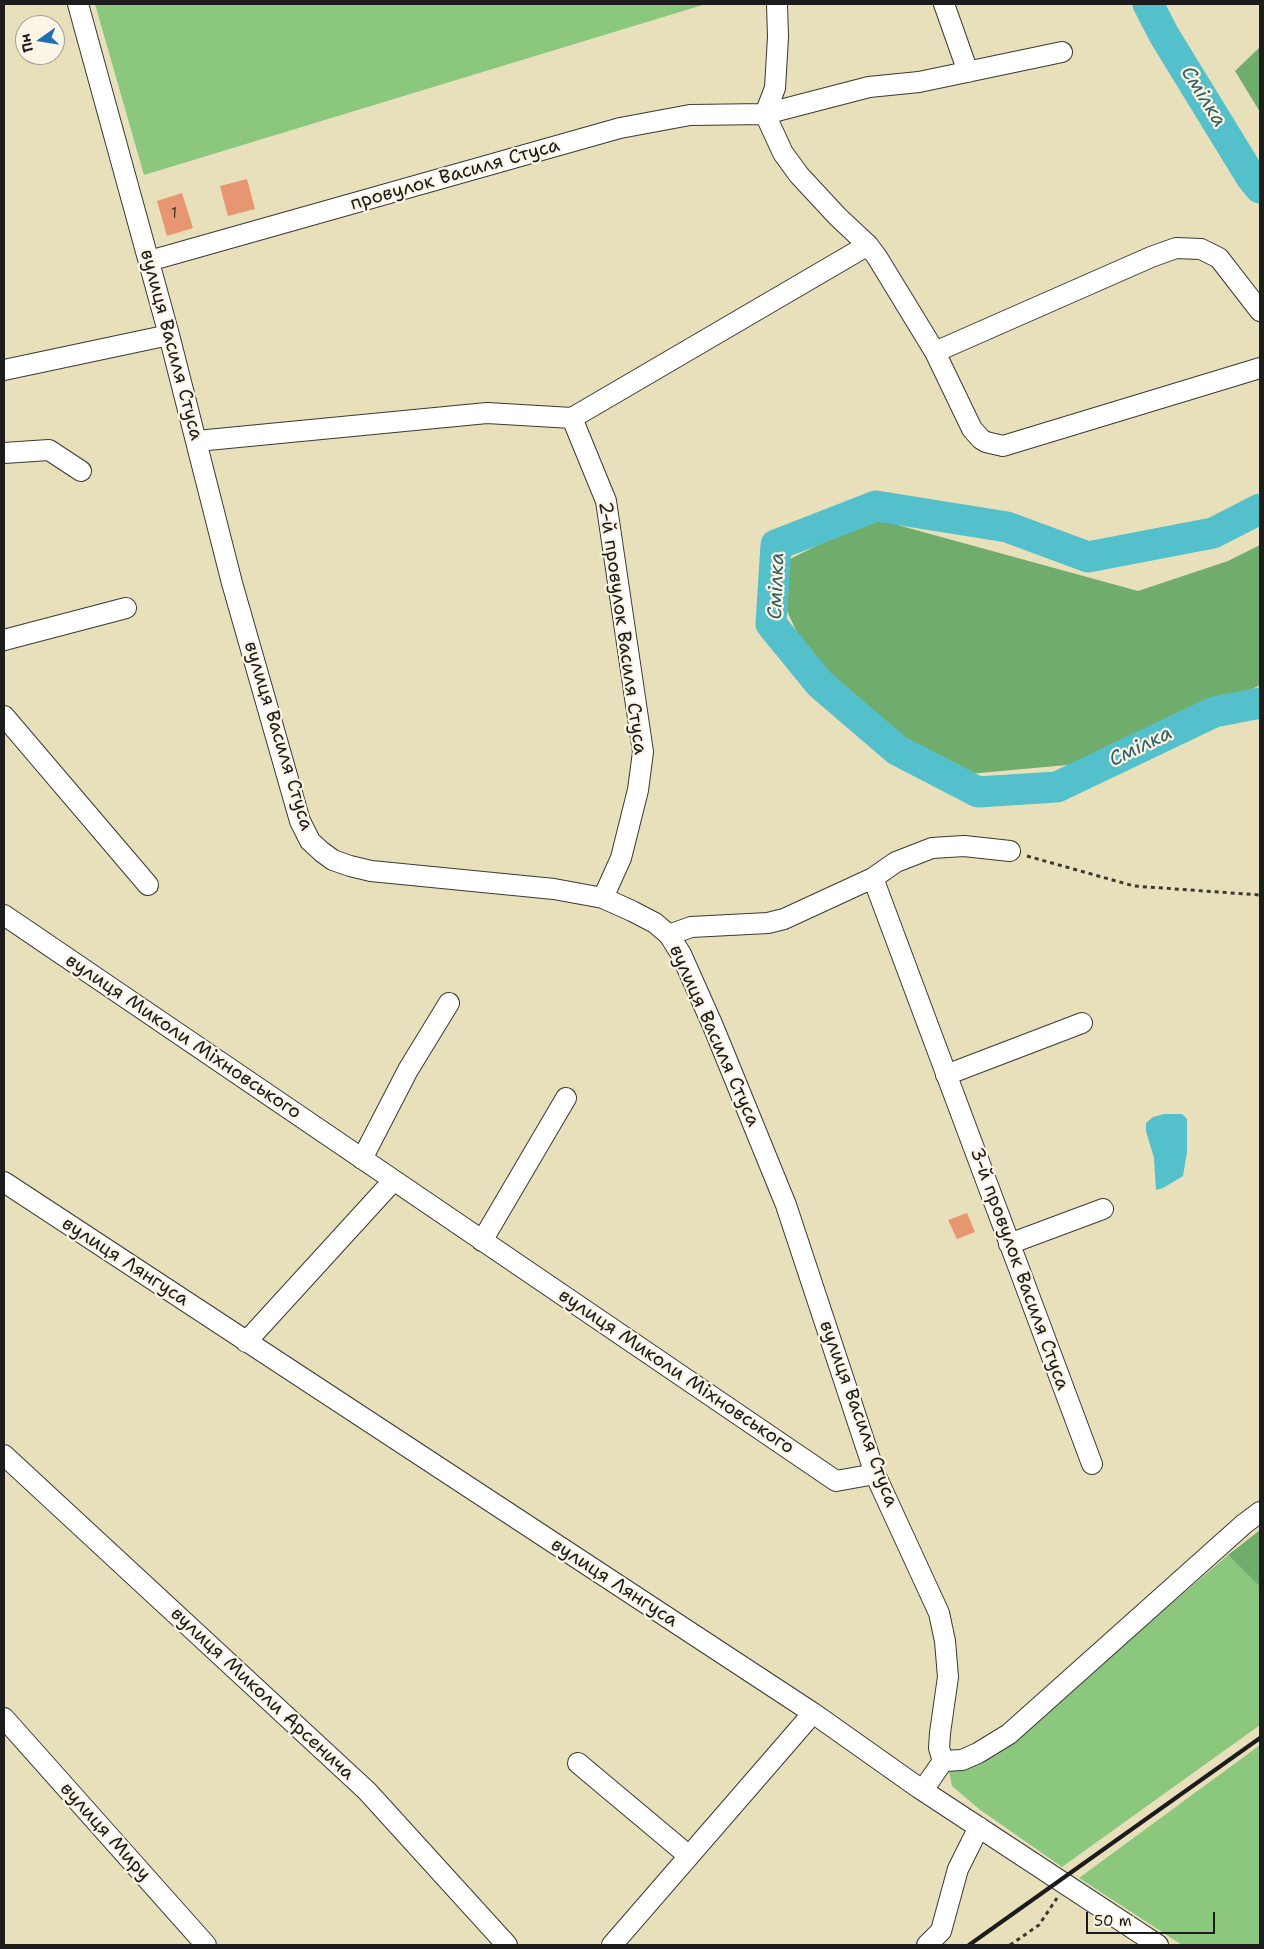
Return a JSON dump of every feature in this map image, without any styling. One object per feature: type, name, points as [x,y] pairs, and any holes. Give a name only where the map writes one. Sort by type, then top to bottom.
[{"type":"street","name":"вулиця Василя Стуса","points":[[78,4],[169,335],[232,583],[300,820],[310,841],[334,860],[371,871],[554,889],[603,898],[655,923],[670,935],[681,954],[713,1026],[786,1205],[875,1474],[939,1613],[945,1641],[948,1677],[939,1748],[943,1761]]},
{"type":"street","points":[[777,4],[776,88],[765,114],[783,153],[799,175],[868,246],[935,352],[975,434],[986,442],[1003,446],[1260,368]]},
{"type":"street","points":[[944,4],[968,72]]},
{"type":"street","name":"провулок Василя Стуса","points":[[149,261],[620,128],[690,115],[765,114],[869,87],[919,82],[1062,52]]},
{"type":"street","points":[[197,441],[488,413],[572,418],[868,246]]},
{"type":"street","points":[[935,352],[1176,248],[1201,249],[1219,258],[1260,311]]},
{"type":"street","points":[[4,370],[169,335]]},
{"type":"street","name":"2-й провулок Василя Стуса","points":[[572,418],[606,501],[643,752],[638,790],[620,858],[603,898]]},
{"type":"street","points":[[4,452],[49,450],[81,471]]},
{"type":"street","points":[[4,640],[126,608]]},
{"type":"street","points":[[4,716],[148,885]]},
{"type":"street","points":[[670,935],[691,927],[768,923],[784,919],[874,878],[896,862],[932,848],[964,846],[1010,851]]},
{"type":"street","name":"3-й провулок Василя Стуса","points":[[874,878],[1092,1464]]},
{"type":"street","name":"вулиця Миколи Міхновського","points":[[4,915],[836,1481],[875,1474]]},
{"type":"street","points":[[362,1159],[408,1070],[449,1002]]},
{"type":"street","points":[[946,1075],[1082,1023]]},
{"type":"street","points":[[482,1241],[566,1098]]},
{"type":"street","points":[[246,1342],[393,1181]]},
{"type":"street","name":"вулиця Лянгуса","points":[[4,1182],[813,1714],[1066,1886],[1158,1945]]},
{"type":"street","points":[[1010,1244],[1103,1209]]},
{"type":"street","name":"вулиця Миколи Арсенича","points":[[4,1455],[367,1792],[507,1945]]},
{"type":"street","points":[[923,1790],[943,1761],[962,1760],[978,1753],[1009,1734],[1260,1512]]},
{"type":"street","points":[[612,1945],[813,1714]]},
{"type":"street","name":"вулиця Миру","points":[[4,1718],[206,1945]]},
{"type":"street","points":[[578,1762],[689,1856]]},
{"type":"street","points":[[927,1945],[940,1931],[958,1869],[979,1827]]},
{"type":"path","points":[[1010,851],[1134,886],[1260,895]]},
{"type":"path","points":[[1010,1945],[1039,1925],[1066,1886]]},
{"type":"green space","points":[[95,4],[706,4],[144,175]]},
{"type":"green space","points":[[1260,47],[1260,112],[1235,71]]},
{"type":"green space","points":[[872,518],[1138,591],[1228,561],[1260,545],[1260,685],[1110,761],[947,776],[826,695],[768,570]]},
{"type":"green space","points":[[1260,1530],[1260,1587],[1228,1555]]},
{"type":"green space","points":[[1228,1555],[1260,1587],[1260,1725],[1062,1867],[979,1809],[952,1786],[949,1771],[978,1760],[1008,1744]]},
{"type":"green space","points":[[1260,1745],[1260,1945],[1182,1945],[1079,1878]]},
{"type":"water","points":[[1164,1114],[1182,1114],[1187,1119],[1187,1152],[1183,1176],[1156,1190],[1154,1158],[1146,1131],[1146,1123],[1153,1117]]},
{"type":"building","points":[[247,179],[255,209],[228,216],[220,186]]},
{"type":"building","points":[[182,193],[193,228],[167,236],[157,201]]},
{"type":"building","points":[[967,1213],[975,1232],[957,1239],[948,1220]]},
{"type":"waterway","name":"Смілка","points":[[1148,4],[1164,35],[1251,177],[1260,188]]},
{"type":"waterway","name":"Смілка","points":[[1260,509],[1213,533],[1088,557],[1007,527],[876,506],[776,545],[771,624],[820,684],[897,750],[978,792],[1057,787],[1214,712],[1260,703]]},
{"type":"railway","points":[[969,1945],[1260,1738]]}]
